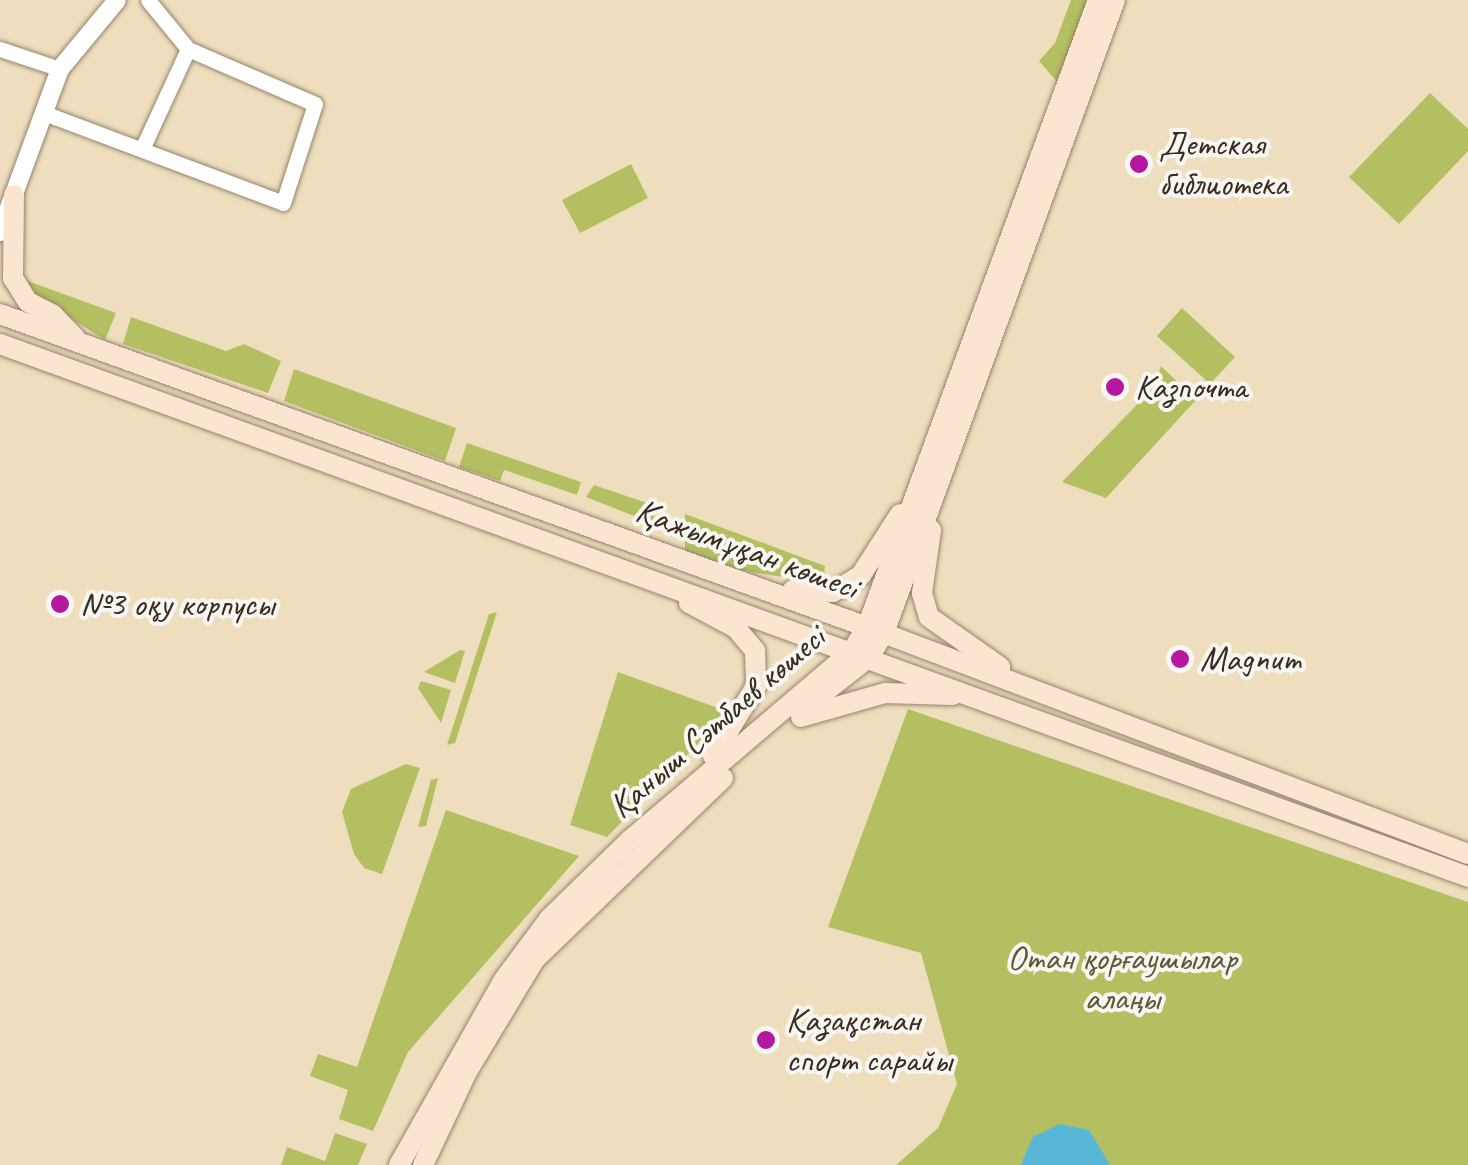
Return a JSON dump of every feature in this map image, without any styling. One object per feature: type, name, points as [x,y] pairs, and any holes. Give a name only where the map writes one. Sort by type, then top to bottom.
[{"type":"main road","name":"Қаныш Сәтбаев көшесі","points":[[426,1158],[512,993],[563,926],[860,654],[876,630],[1098,0]]},
{"type":"main road","name":"Қаныш Сәтбаев көшесі","points":[[929,484],[1115,0]]},
{"type":"main road","points":[[11,195],[13,278],[28,302],[53,315],[80,343]]},
{"type":"main road","name":"Қажымұқан көшесі","points":[[0,314],[876,630],[1468,854]]},
{"type":"main road","name":"Қажымұқан көшесі","points":[[0,344],[1468,876]]},
{"type":"main road","points":[[723,575],[833,592],[860,575],[929,484]]},
{"type":"main road","points":[[929,484],[922,593],[929,617],[1050,696]]},
{"type":"main road","points":[[616,565],[736,628],[755,651],[756,686],[734,731],[672,805]]},
{"type":"main road","name":"Қаныш Сәтбаев көшесі","points":[[399,1165],[503,982],[548,920],[672,805],[860,654]]},
{"type":"main road","points":[[789,720],[885,693],[978,698]]},
{"type":"street","points":[[0,232],[60,69],[117,0]]},
{"type":"street","points":[[44,113],[283,203],[316,104],[188,49],[148,0]]},
{"type":"street","points":[[0,49],[60,69]]},
{"type":"street","points":[[142,150],[188,49]]},
{"type":"green space","points":[[1071,0],[1090,0],[1059,84],[1039,61],[1055,43]]},
{"type":"green space","points":[[1430,93],[1468,129],[1468,151],[1399,224],[1349,177]]},
{"type":"green space","points":[[631,164],[648,198],[580,233],[562,200]]},
{"type":"green space","points":[[22,279],[116,313],[105,340],[28,291]]},
{"type":"green space","points":[[1182,308],[1235,357],[1210,384],[1157,336]]},
{"type":"green space","points":[[131,317],[226,351],[244,344],[281,361],[268,393],[123,344]]},
{"type":"green space","points":[[1161,366],[1196,400],[1106,498],[1062,482],[1154,387]]},
{"type":"green space","points":[[294,369],[456,428],[445,461],[284,401]]},
{"type":"green space","points":[[467,443],[581,482],[577,495],[504,470],[500,481],[459,467]]},
{"type":"green space","points":[[594,485],[650,504],[657,525],[586,497]]},
{"type":"green space","points":[[685,514],[825,566],[823,583],[737,570],[685,551]]},
{"type":"green space","points":[[497,612],[455,743],[447,745],[489,614]]},
{"type":"green space","points":[[460,650],[465,651],[455,683],[424,672]]},
{"type":"green space","points":[[618,672],[729,712],[607,837],[570,825]]},
{"type":"green space","points":[[421,681],[451,690],[441,723],[418,688]]},
{"type":"green space","name":"Отан қорғаушылар алаңы","points":[[908,709],[1468,902],[1468,1165],[896,1165],[938,1128],[957,1084],[921,953],[828,927]]},
{"type":"green space","points":[[406,764],[420,768],[382,874],[364,868],[354,854],[342,812],[351,789]]},
{"type":"green space","points":[[438,778],[426,826],[418,827],[431,780]]},
{"type":"green space","points":[[446,810],[579,856],[408,1052],[373,1131],[339,1119],[348,1090],[310,1076],[318,1054],[357,1067]]},
{"type":"green space","points":[[335,1133],[367,1144],[358,1165],[281,1165],[287,1147],[325,1161]]},
{"type":"water","points":[[1060,1124],[1089,1130],[1110,1165],[1021,1165],[1033,1137]]},
{"type":"place","name":"Детская библиотека","points":[[1139,164]]},
{"type":"place","name":"Казпочта","points":[[1115,387]]},
{"type":"place","name":"№3 оқу корпусы","points":[[60,604]]},
{"type":"place","name":"Magnum","points":[[1180,659]]},
{"type":"place","name":"Қазақстан спорт сарайы","points":[[766,1040]]}]
